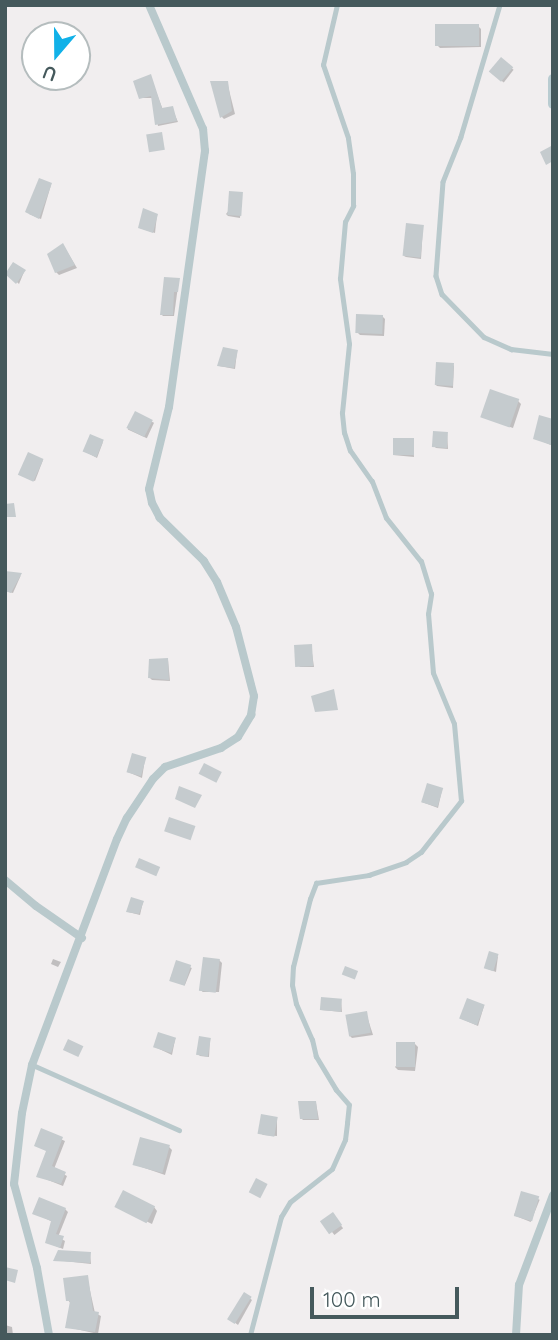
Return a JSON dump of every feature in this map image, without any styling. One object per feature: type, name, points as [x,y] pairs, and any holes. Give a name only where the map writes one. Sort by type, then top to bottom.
[{"type":"main road","points":[[553,79],[553,104]]},
{"type":"street","points":[[49,1335],[37,1268],[14,1184],[22,1113],[32,1065],[117,839],[153,779],[165,767],[221,748],[238,737],[251,715],[254,696],[236,627],[217,582],[204,561],[160,518],[152,503],[149,489],[169,407],[205,151],[203,129],[149,5]]},
{"type":"street","points":[[5,880],[36,906],[82,938]]},
{"type":"street","points":[[516,1335],[519,1285],[553,1195]]},
{"type":"lane","points":[[250,1335],[281,1217],[290,1202],[332,1169],[345,1140],[349,1105],[336,1090],[316,1057],[312,1040],[296,1004],[292,985],[293,967],[316,883],[369,875],[406,862],[421,852],[461,801],[454,724],[433,673],[428,614],[431,594],[421,562],[386,518],[372,482],[350,451],[344,433],[342,413],[349,344],[340,279],[345,222],[353,206],[354,174],[348,138],[323,65],[337,5]]},
{"type":"lane","points":[[500,5],[461,137],[443,182],[436,276],[442,294],[484,337],[511,349],[553,354]]},
{"type":"lane","points":[[32,1065],[179,1130]]},
{"type":"building","points":[[435,24],[479,24],[479,46],[435,46]]},
{"type":"building","points":[[501,57],[513,67],[501,82],[489,72]]},
{"type":"building","points":[[151,74],[162,108],[173,106],[177,121],[155,125],[151,96],[139,99],[133,81]]},
{"type":"building","points":[[210,81],[228,81],[232,111],[220,118]]},
{"type":"building","points":[[162,132],[165,150],[149,152],[146,135]]},
{"type":"building","points":[[553,145],[553,161],[546,165],[540,152]]},
{"type":"building","points":[[39,178],[52,183],[39,219],[25,212]]},
{"type":"building","points":[[229,191],[243,192],[241,216],[227,215]]},
{"type":"building","points":[[143,208],[158,214],[153,233],[138,228]]},
{"type":"building","points":[[406,223],[424,225],[420,258],[403,256]]},
{"type":"building","points":[[63,243],[75,265],[55,273],[47,254]]},
{"type":"building","points":[[13,262],[26,270],[16,284],[5,274]]},
{"type":"building","points":[[164,277],[180,278],[178,292],[174,292],[173,315],[160,315]]},
{"type":"building","points":[[356,314],[383,315],[382,334],[355,333]]},
{"type":"building","points":[[223,347],[238,350],[234,368],[217,366]]},
{"type":"building","points":[[436,362],[454,363],[453,386],[435,385]]},
{"type":"building","points":[[490,389],[519,399],[510,427],[480,417]]},
{"type":"building","points":[[135,411],[153,420],[144,437],[126,428]]},
{"type":"building","points":[[539,415],[553,419],[551,445],[533,439]]},
{"type":"building","points":[[433,431],[448,432],[447,448],[432,447]]},
{"type":"building","points":[[90,434],[104,440],[96,457],[83,451]]},
{"type":"building","points":[[393,438],[414,438],[414,455],[393,455]]},
{"type":"building","points":[[28,452],[44,459],[33,482],[18,475]]},
{"type":"building","points":[[14,503],[16,517],[5,517],[5,504]]},
{"type":"building","points":[[5,571],[22,573],[11,593],[5,591]]},
{"type":"building","points":[[312,644],[313,666],[295,667],[294,645]]},
{"type":"building","points":[[168,658],[169,680],[148,678],[149,659]]},
{"type":"building","points":[[334,689],[338,710],[315,712],[311,696]]},
{"type":"building","points":[[132,753],[146,757],[141,776],[126,772]]},
{"type":"building","points":[[204,763],[222,772],[216,783],[199,774]]},
{"type":"building","points":[[427,783],[443,788],[437,807],[421,802]]},
{"type":"building","points":[[179,786],[202,795],[195,808],[175,799]]},
{"type":"building","points":[[169,817],[195,826],[191,840],[164,831]]},
{"type":"building","points":[[139,858],[160,867],[156,876],[135,867]]},
{"type":"building","points":[[131,897],[144,901],[139,914],[126,912]]},
{"type":"building","points":[[489,951],[499,954],[493,971],[484,968]]},
{"type":"building","points":[[203,957],[220,959],[216,993],[199,991]]},
{"type":"building","points":[[176,960],[191,965],[184,986],[169,981]]},
{"type":"building","points":[[345,966],[358,971],[355,979],[342,974]]},
{"type":"building","points":[[321,997],[342,999],[341,1012],[320,1010]]},
{"type":"building","points":[[467,998],[485,1005],[477,1025],[459,1019]]},
{"type":"building","points":[[367,1011],[371,1033],[349,1036],[345,1015]]},
{"type":"building","points":[[158,1032],[176,1038],[171,1053],[153,1047]]},
{"type":"building","points":[[199,1036],[211,1038],[208,1057],[196,1055]]},
{"type":"building","points":[[68,1039],[83,1046],[78,1057],[63,1050]]},
{"type":"building","points":[[396,1042],[415,1042],[415,1067],[396,1067]]},
{"type":"building","points":[[298,1101],[316,1101],[318,1119],[300,1119]]},
{"type":"building","points":[[261,1114],[278,1117],[274,1137],[258,1134]]},
{"type":"building","points":[[41,1128],[63,1137],[52,1166],[66,1172],[61,1184],[36,1177],[46,1151],[34,1146]]},
{"type":"building","points":[[140,1137],[170,1145],[162,1173],[132,1165]]},
{"type":"building","points":[[256,1178],[268,1184],[260,1198],[249,1192]]},
{"type":"building","points":[[123,1190],[155,1206],[146,1223],[114,1207]]},
{"type":"building","points":[[521,1191],[539,1196],[532,1221],[514,1216]]},
{"type":"building","points":[[39,1197],[66,1208],[56,1234],[64,1236],[60,1248],[45,1243],[51,1221],[32,1214]]},
{"type":"building","points":[[333,1212],[342,1225],[329,1234],[320,1221]]},
{"type":"building","points":[[58,1250],[91,1252],[90,1263],[53,1261]]},
{"type":"building","points":[[5,1267],[18,1270],[15,1283],[5,1280]]},
{"type":"building","points":[[88,1275],[93,1311],[99,1312],[95,1332],[65,1328],[70,1301],[66,1301],[63,1278]]},
{"type":"building","points":[[244,1292],[252,1297],[235,1324],[227,1319]]}]
